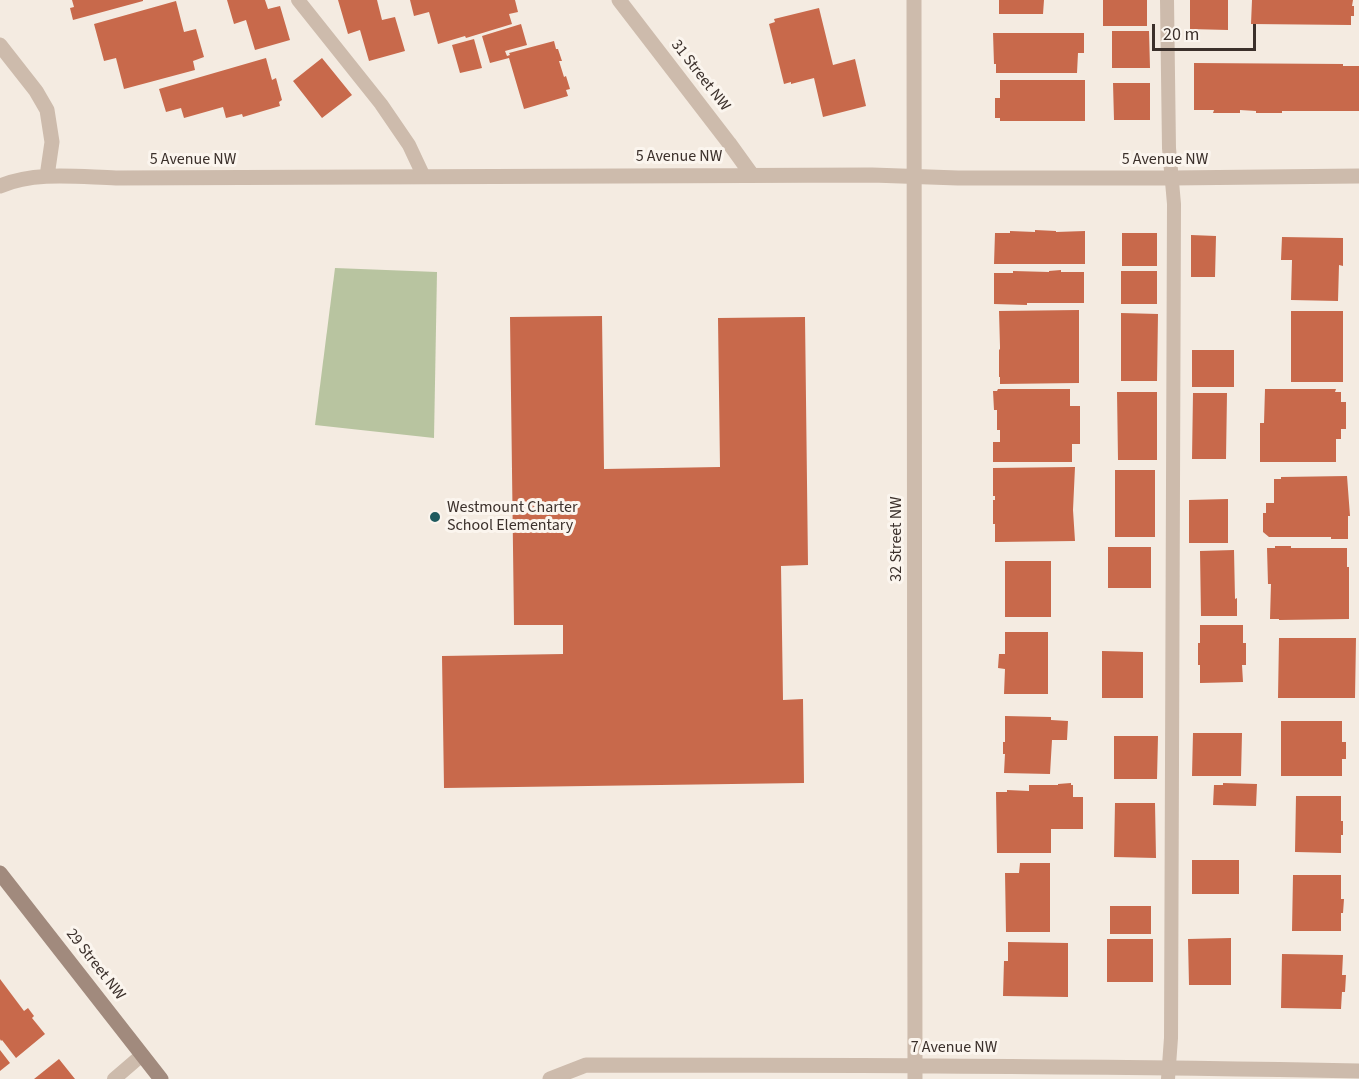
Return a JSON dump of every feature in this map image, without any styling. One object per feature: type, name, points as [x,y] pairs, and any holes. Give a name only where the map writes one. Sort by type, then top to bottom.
[{"type":"street","name":"31 Street NW","points":[[619,0],[752,175]]},
{"type":"street","name":"32 Street NW","points":[[914,0],[915,1072]]},
{"type":"street","points":[[0,45],[36,91],[47,110],[52,142],[46,176]]},
{"type":"street","name":"5 Avenue NW","points":[[0,186],[15,180],[46,176],[116,178],[872,175],[1171,178],[1359,176]]},
{"type":"street","name":"29 Street NW","points":[[0,873],[161,1079]]},
{"type":"street","name":"7 Avenue NW","points":[[550,1079],[586,1065],[915,1072],[1359,1071]]},
{"type":"lane","points":[[298,0],[381,104],[409,145],[424,177]]},
{"type":"lane","points":[[1167,0],[1169,148],[1174,216],[1172,1014],[1169,1073]]},
{"type":"lane","points":[[114,1079],[142,1054]]},
{"type":"green space","points":[[335,268],[437,272],[434,438],[315,425]]},
{"type":"building","points":[[72,0],[143,1],[73,20],[70,8],[74,7]]},
{"type":"building","points":[[227,0],[265,0],[268,9],[280,6],[290,40],[255,50],[246,20],[234,24]]},
{"type":"building","points":[[338,0],[377,0],[382,20],[395,17],[405,51],[369,61],[360,30],[348,34]]},
{"type":"building","points":[[410,0],[515,0],[518,12],[509,14],[512,24],[438,44],[429,12],[414,16]]},
{"type":"building","points":[[999,0],[1044,0],[1043,14],[999,14]]},
{"type":"building","points":[[1103,0],[1147,0],[1147,26],[1103,26]]},
{"type":"building","points":[[1190,0],[1228,0],[1228,30],[1190,29]]},
{"type":"building","points":[[1252,0],[1353,0],[1354,16],[1351,16],[1351,25],[1251,24]]},
{"type":"building","points":[[176,1],[184,32],[196,29],[204,57],[193,61],[195,70],[124,89],[116,58],[104,61],[94,24]]},
{"type":"building","points":[[819,8],[833,65],[855,59],[866,106],[823,117],[814,78],[784,84],[769,24],[775,22],[774,19]]},
{"type":"building","points":[[521,24],[527,45],[505,51],[507,56],[510,55],[509,53],[554,41],[562,61],[559,61],[564,77],[566,76],[570,89],[566,90],[568,96],[524,109],[509,58],[490,63],[482,36]]},
{"type":"building","points":[[1112,31],[1149,31],[1150,68],[1112,68]]},
{"type":"building","points":[[993,33],[1084,33],[1084,53],[1078,53],[1077,73],[996,73]]},
{"type":"building","points":[[474,39],[482,68],[460,73],[452,45]]},
{"type":"building","points":[[266,58],[272,80],[276,78],[282,100],[279,102],[280,106],[243,117],[242,114],[226,118],[223,107],[184,118],[181,108],[166,112],[159,89]]},
{"type":"building","points":[[322,58],[352,95],[322,118],[293,81]]},
{"type":"building","points":[[1194,63],[1359,66],[1359,111],[1256,113],[1256,111],[1240,110],[1240,113],[1213,113],[1214,110],[1194,110]]},
{"type":"building","points":[[1000,80],[1085,80],[1085,121],[1000,121],[1000,118],[995,118],[995,98],[1000,98]]},
{"type":"building","points":[[1113,83],[1150,83],[1150,120],[1114,120]]},
{"type":"building","points":[[1035,230],[1085,231],[1085,264],[994,264],[995,233],[1035,232]]},
{"type":"building","points":[[1122,233],[1157,233],[1157,266],[1122,266]]},
{"type":"building","points":[[1191,235],[1216,236],[1215,277],[1191,277]]},
{"type":"building","points":[[1282,237],[1343,238],[1343,266],[1339,265],[1338,301],[1291,300],[1292,260],[1281,260]]},
{"type":"building","points":[[1061,270],[1061,272],[1084,272],[1084,303],[994,304],[994,273]]},
{"type":"building","points":[[1121,271],[1157,271],[1157,304],[1121,304]]},
{"type":"building","points":[[1079,310],[1079,383],[1000,384],[999,311]]},
{"type":"building","points":[[1291,311],[1343,311],[1343,382],[1291,382]]},
{"type":"building","points":[[1121,313],[1158,314],[1157,381],[1121,381]]},
{"type":"building","points":[[602,316],[604,469],[720,467],[718,318],[805,317],[808,565],[781,566],[783,700],[803,699],[804,783],[444,788],[442,656],[563,654],[563,625],[514,625],[510,317]]},
{"type":"building","points":[[1192,350],[1234,350],[1234,387],[1192,387]]},
{"type":"building","points":[[998,389],[1070,389],[1070,406],[1080,406],[1080,444],[1072,444],[1072,462],[993,462],[993,442],[1000,442],[993,391]]},
{"type":"building","points":[[1265,389],[1336,389],[1335,392],[1341,392],[1341,402],[1346,402],[1346,429],[1341,429],[1341,439],[1336,439],[1336,462],[1260,462],[1260,423],[1264,423]]},
{"type":"building","points":[[1117,392],[1157,392],[1157,460],[1118,460]]},
{"type":"building","points":[[1193,393],[1227,393],[1226,459],[1192,459]]},
{"type":"building","points":[[1075,467],[1073,510],[1075,541],[995,542],[993,468]]},
{"type":"building","points":[[1115,470],[1155,470],[1155,537],[1115,537]]},
{"type":"building","points":[[1347,476],[1350,516],[1348,516],[1348,539],[1269,537],[1263,532],[1263,513],[1266,513],[1266,503],[1274,503],[1274,479]]},
{"type":"building","points":[[1228,499],[1228,543],[1189,543],[1189,500]]},
{"type":"building","points":[[1275,546],[1347,548],[1349,619],[1270,619],[1271,584],[1268,584],[1267,548],[1275,548]]},
{"type":"building","points":[[1108,547],[1151,547],[1151,588],[1108,588]]},
{"type":"building","points":[[1234,550],[1237,616],[1201,616],[1200,551]]},
{"type":"building","points":[[1005,561],[1051,561],[1051,617],[1005,617]]},
{"type":"building","points":[[1200,625],[1243,625],[1246,665],[1242,665],[1243,682],[1200,683],[1198,643],[1200,643]]},
{"type":"building","points":[[1005,632],[1048,632],[1048,694],[1004,694],[1005,669],[998,668],[999,654],[1005,654]]},
{"type":"building","points":[[1279,638],[1356,638],[1355,698],[1278,698]]},
{"type":"building","points":[[1102,651],[1143,652],[1143,698],[1102,698]]},
{"type":"building","points":[[1005,716],[1051,717],[1051,720],[1068,721],[1067,740],[1052,740],[1050,774],[1004,773]]},
{"type":"building","points":[[1281,721],[1342,721],[1342,742],[1346,742],[1346,759],[1342,759],[1342,776],[1281,776]]},
{"type":"building","points":[[1193,733],[1242,733],[1241,776],[1192,776]]},
{"type":"building","points":[[1114,736],[1158,736],[1157,779],[1114,779]]},
{"type":"building","points":[[1071,783],[1073,797],[1083,797],[1083,829],[1051,829],[1051,853],[997,853],[996,792],[1029,791],[1029,785]]},
{"type":"building","points":[[1223,783],[1257,784],[1256,806],[1213,805],[1214,785],[1223,785]]},
{"type":"building","points":[[1296,796],[1341,796],[1343,835],[1341,835],[1341,853],[1295,852]]},
{"type":"building","points":[[1115,803],[1155,803],[1156,858],[1114,857]]},
{"type":"building","points":[[1192,860],[1239,860],[1239,894],[1192,894]]},
{"type":"building","points":[[1020,863],[1050,863],[1050,932],[1006,932],[1005,873],[1019,873]]},
{"type":"building","points":[[1293,875],[1341,875],[1341,899],[1344,899],[1341,931],[1292,931]]},
{"type":"building","points":[[1110,906],[1151,906],[1151,934],[1110,934]]},
{"type":"building","points":[[1231,938],[1231,985],[1189,985],[1188,939]]},
{"type":"building","points":[[1107,939],[1153,939],[1153,982],[1107,982]]},
{"type":"building","points":[[1008,942],[1068,943],[1068,997],[1003,996],[1004,961],[1008,961]]},
{"type":"building","points":[[1282,954],[1343,955],[1342,975],[1346,975],[1341,1009],[1281,1008]]},
{"type":"building","points":[[0,979],[24,1011],[28,1008],[34,1016],[32,1018],[45,1034],[16,1058],[0,1039]]},
{"type":"building","points":[[0,1050],[10,1063],[0,1071]]},
{"type":"building","points":[[59,1059],[75,1079],[34,1079]]},
{"type":"place","name":"Westmount Charter School Elementary","points":[[435,517]]}]
